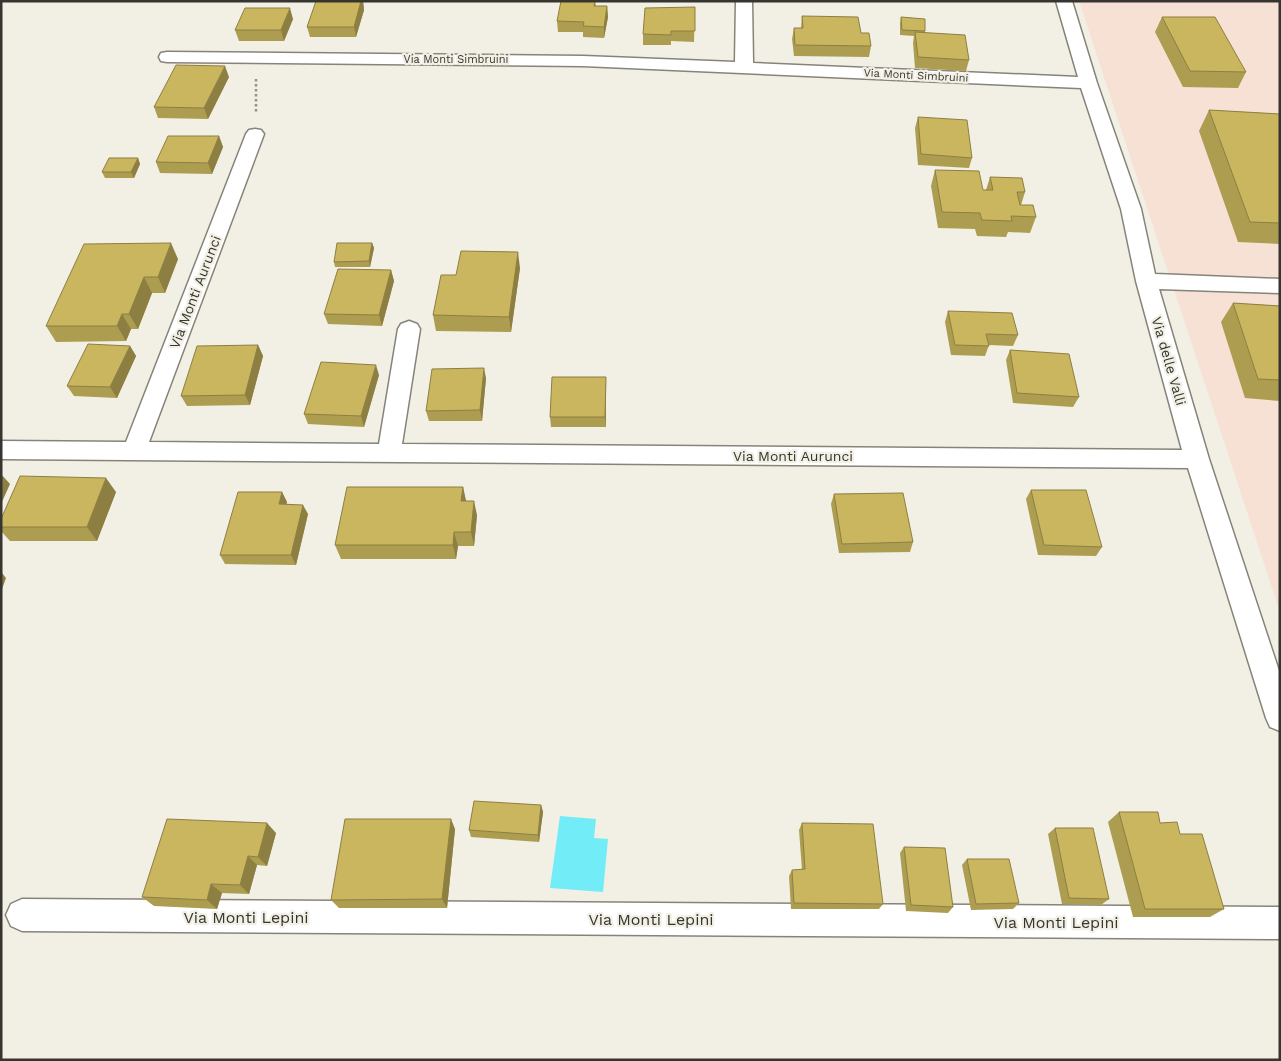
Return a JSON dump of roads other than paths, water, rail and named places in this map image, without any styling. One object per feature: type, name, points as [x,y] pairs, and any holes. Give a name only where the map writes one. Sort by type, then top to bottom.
[{"type":"street","points":[[744,1],[744,67]]},
{"type":"street","name":"Via delle Valli","points":[[1064,1],[1088,83],[1131,209],[1146,282],[1197,460],[1280,718]]},
{"type":"street","name":"Via Monti Simbruini","points":[[167,57],[583,60],[1088,83]]},
{"type":"street","name":"Via Monti Aurunci","points":[[134,450],[255,134]]},
{"type":"street","points":[[1146,282],[1280,286]]},
{"type":"street","points":[[389,453],[409,329]]},
{"type":"street","name":"Via Monti Aurunci","points":[[1,450],[1197,460]]},
{"type":"street","name":"Via Monti Lepini","points":[[22,916],[1280,923]]},
{"type":"water","points":[[560,816],[596,819],[594,838],[608,839],[603,892],[550,888]]}]
